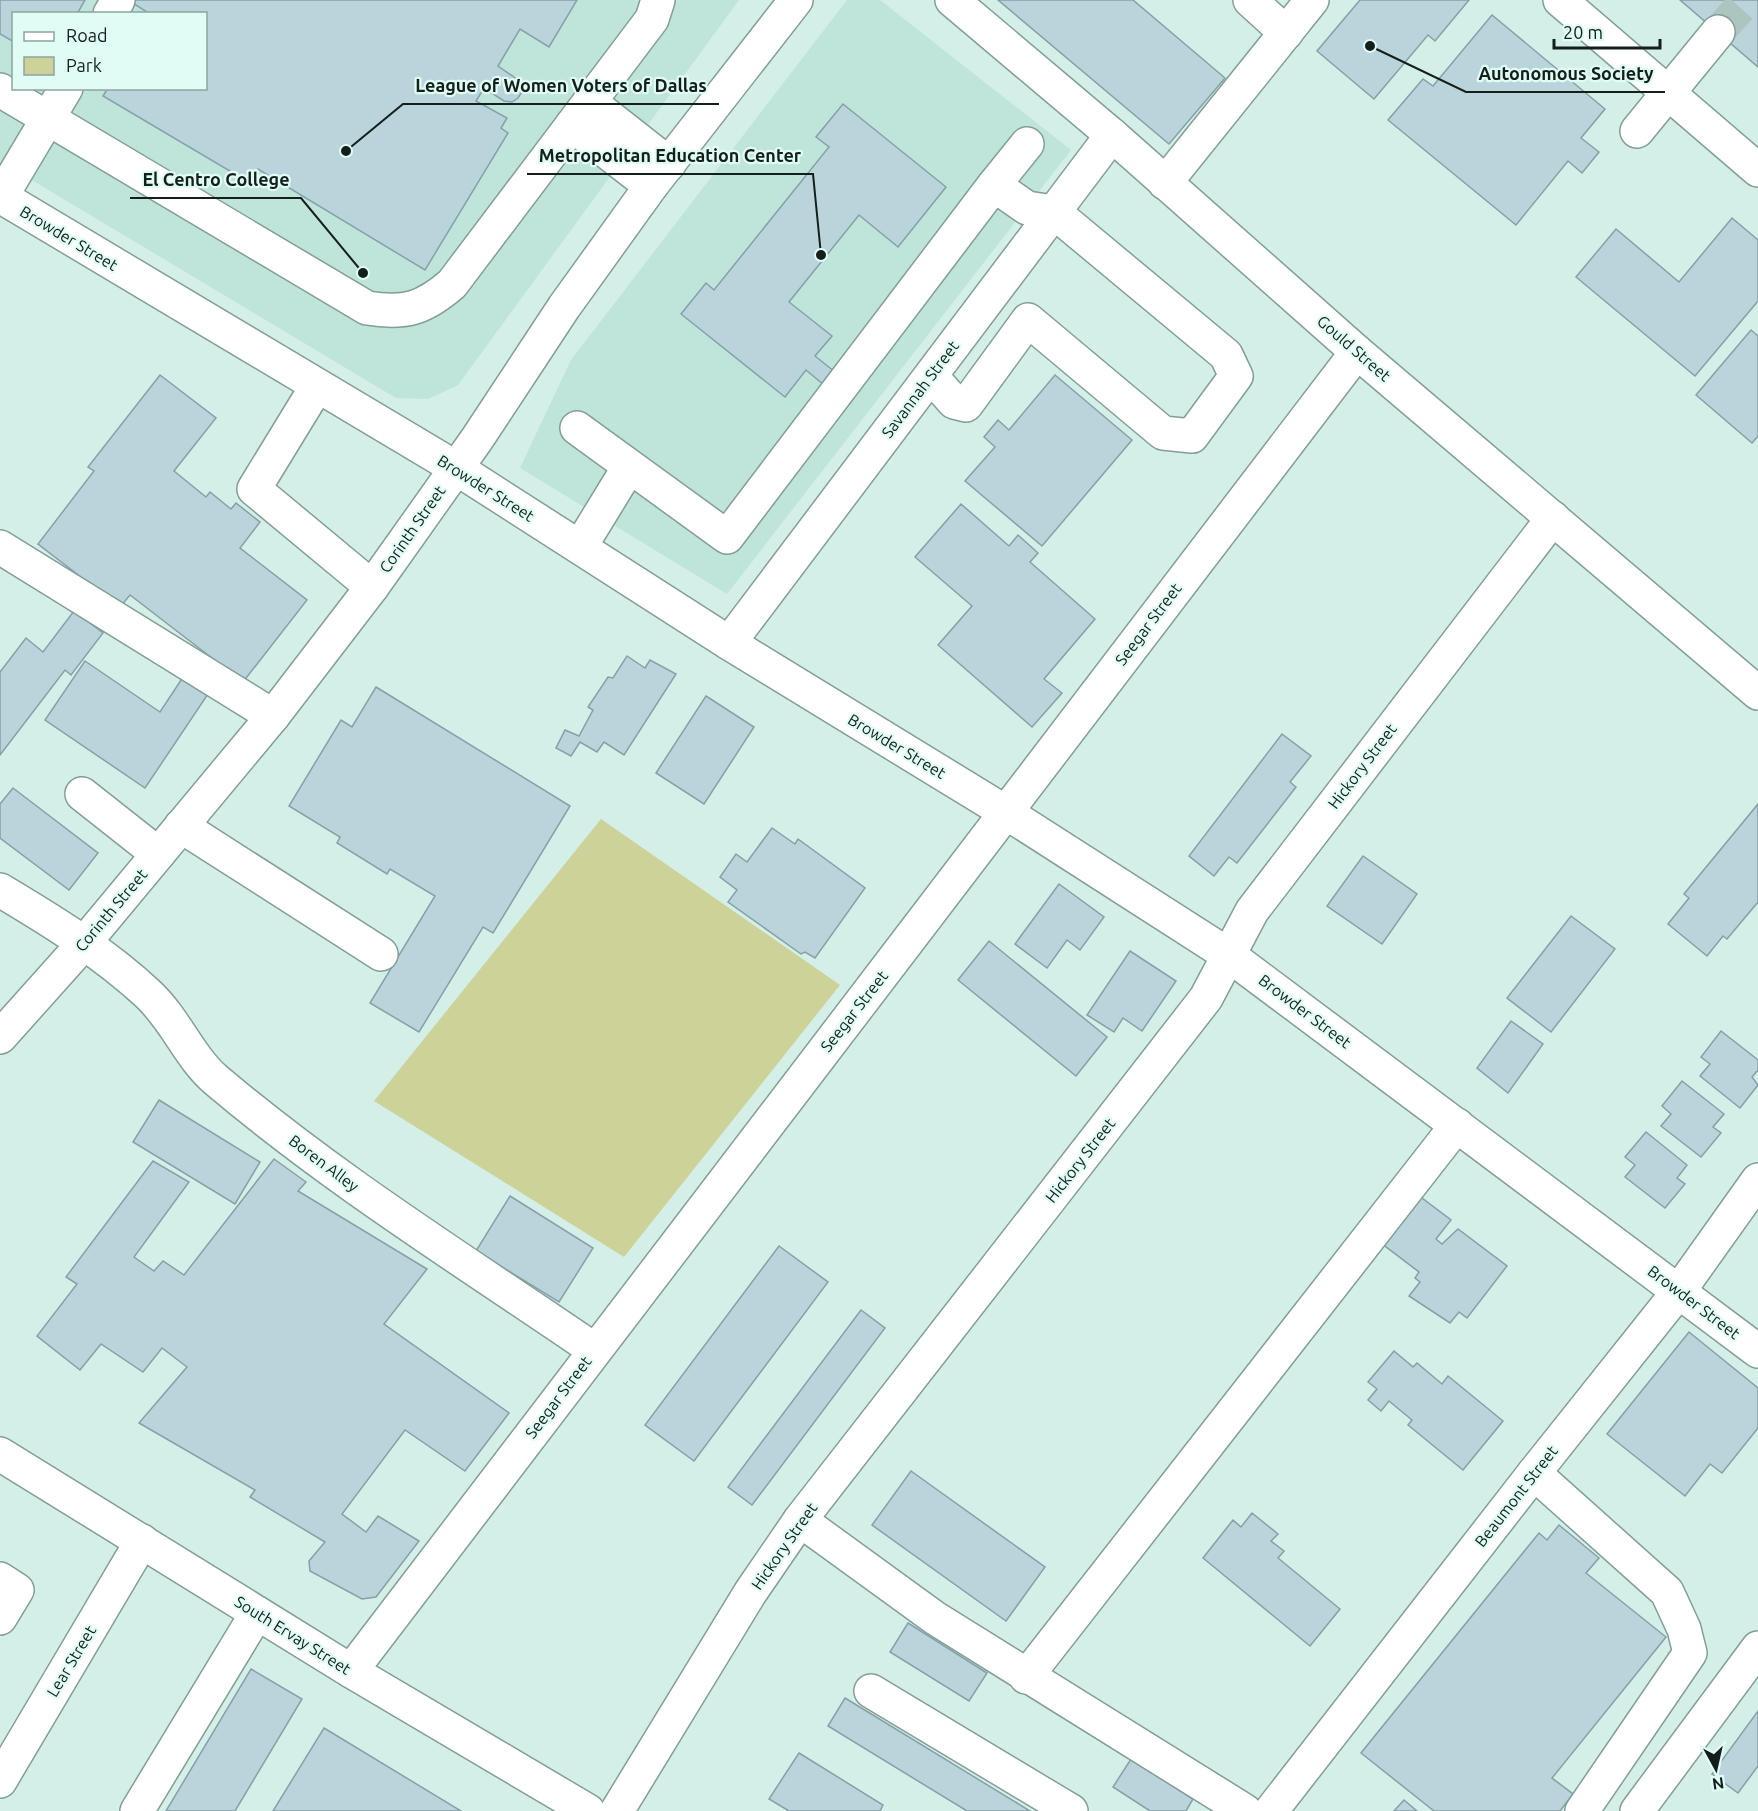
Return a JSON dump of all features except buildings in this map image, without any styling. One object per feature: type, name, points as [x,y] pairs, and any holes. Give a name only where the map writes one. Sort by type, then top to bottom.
[{"type":"street","points":[[0,90],[367,308],[390,312],[413,309],[434,299],[452,284],[652,19],[658,0]]},
{"type":"street","name":"Corinth Street","points":[[0,1037],[85,942],[273,716],[372,587],[456,468],[564,307],[660,175],[796,0]]},
{"type":"street","name":"Gould Street","points":[[952,0],[1112,135],[1358,352],[1758,693]]},
{"type":"street","points":[[1250,0],[1286,33]]},
{"type":"street","points":[[1165,183],[1312,0]]},
{"type":"street","points":[[1560,0],[1758,170]]},
{"type":"street","points":[[1636,131],[1718,32]]},
{"type":"street","points":[[1,197],[65,90]]},
{"type":"street","points":[[581,114],[660,175]]},
{"type":"street","name":"Savannah Street","points":[[729,644],[1112,135]]},
{"type":"street","points":[[577,429],[728,537],[1027,144]]},
{"type":"street","points":[[931,376],[954,402],[966,405],[1028,320],[1163,433],[1192,436],[1236,376],[1226,355],[1054,212],[1027,208],[994,185]]},
{"type":"street","name":"Browder Street","points":[[1,197],[456,468],[729,644],[1007,813],[1230,956],[1758,1351]]},
{"type":"street","name":"Seegar Street","points":[[351,1671],[594,1350],[1007,813],[1128,649],[1358,352]]},
{"type":"street","points":[[317,386],[254,489],[372,587]]},
{"type":"street","points":[[580,548],[629,467]]},
{"type":"street","name":"Hickory Street","points":[[617,1811],[750,1593],[800,1520],[1206,998],[1230,956],[1251,911],[1553,518]]},
{"type":"street","points":[[0,547],[273,716]]},
{"type":"street","points":[[82,794],[158,854]]},
{"type":"street","points":[[181,826],[381,954]]},
{"type":"street","name":"Boren Alley","points":[[0,890],[85,942],[149,995],[175,1023],[192,1054],[213,1078],[333,1171],[594,1350]]},
{"type":"street","points":[[1026,1677],[1457,1125]]},
{"type":"street","name":"Beaumont Street","points":[[1271,1811],[1679,1291],[1758,1180]]},
{"type":"street","name":"South Ervay Street","points":[[0,1454],[351,1671],[588,1811]]},
{"type":"street","points":[[1534,1473],[1667,1593],[1684,1629],[1690,1653],[1582,1811]]},
{"type":"street","points":[[800,1520],[935,1618],[1026,1677],[1245,1811]]},
{"type":"street","name":"Lear Street","points":[[0,1780],[142,1541]]},
{"type":"street","points":[[0,1579],[17,1590],[0,1618]]},
{"type":"street","points":[[137,1811],[257,1613]]},
{"type":"street","points":[[1637,1811],[1758,1648]]},
{"type":"street","points":[[871,1691],[1071,1811]]},
{"type":"shaded area","points":[[0,0],[739,0],[458,385],[428,399],[396,398],[0,161]]},
{"type":"shaded area","points":[[847,0],[880,0],[1071,150],[727,594],[520,468],[571,360]]},
{"type":"green space","points":[[601,819],[840,985],[624,1257],[374,1101]]},
{"type":"tunnel","points":[[1718,32],[1747,0]]},
{"type":"place","name":"Autonomous Society","points":[[1370,46]]},
{"type":"place","name":"League of Women Voters of Dallas","points":[[346,151]]},
{"type":"place","name":"Metropolitan Education Center","points":[[821,255]]},
{"type":"place","name":"El Centro College","points":[[363,273]]}]
